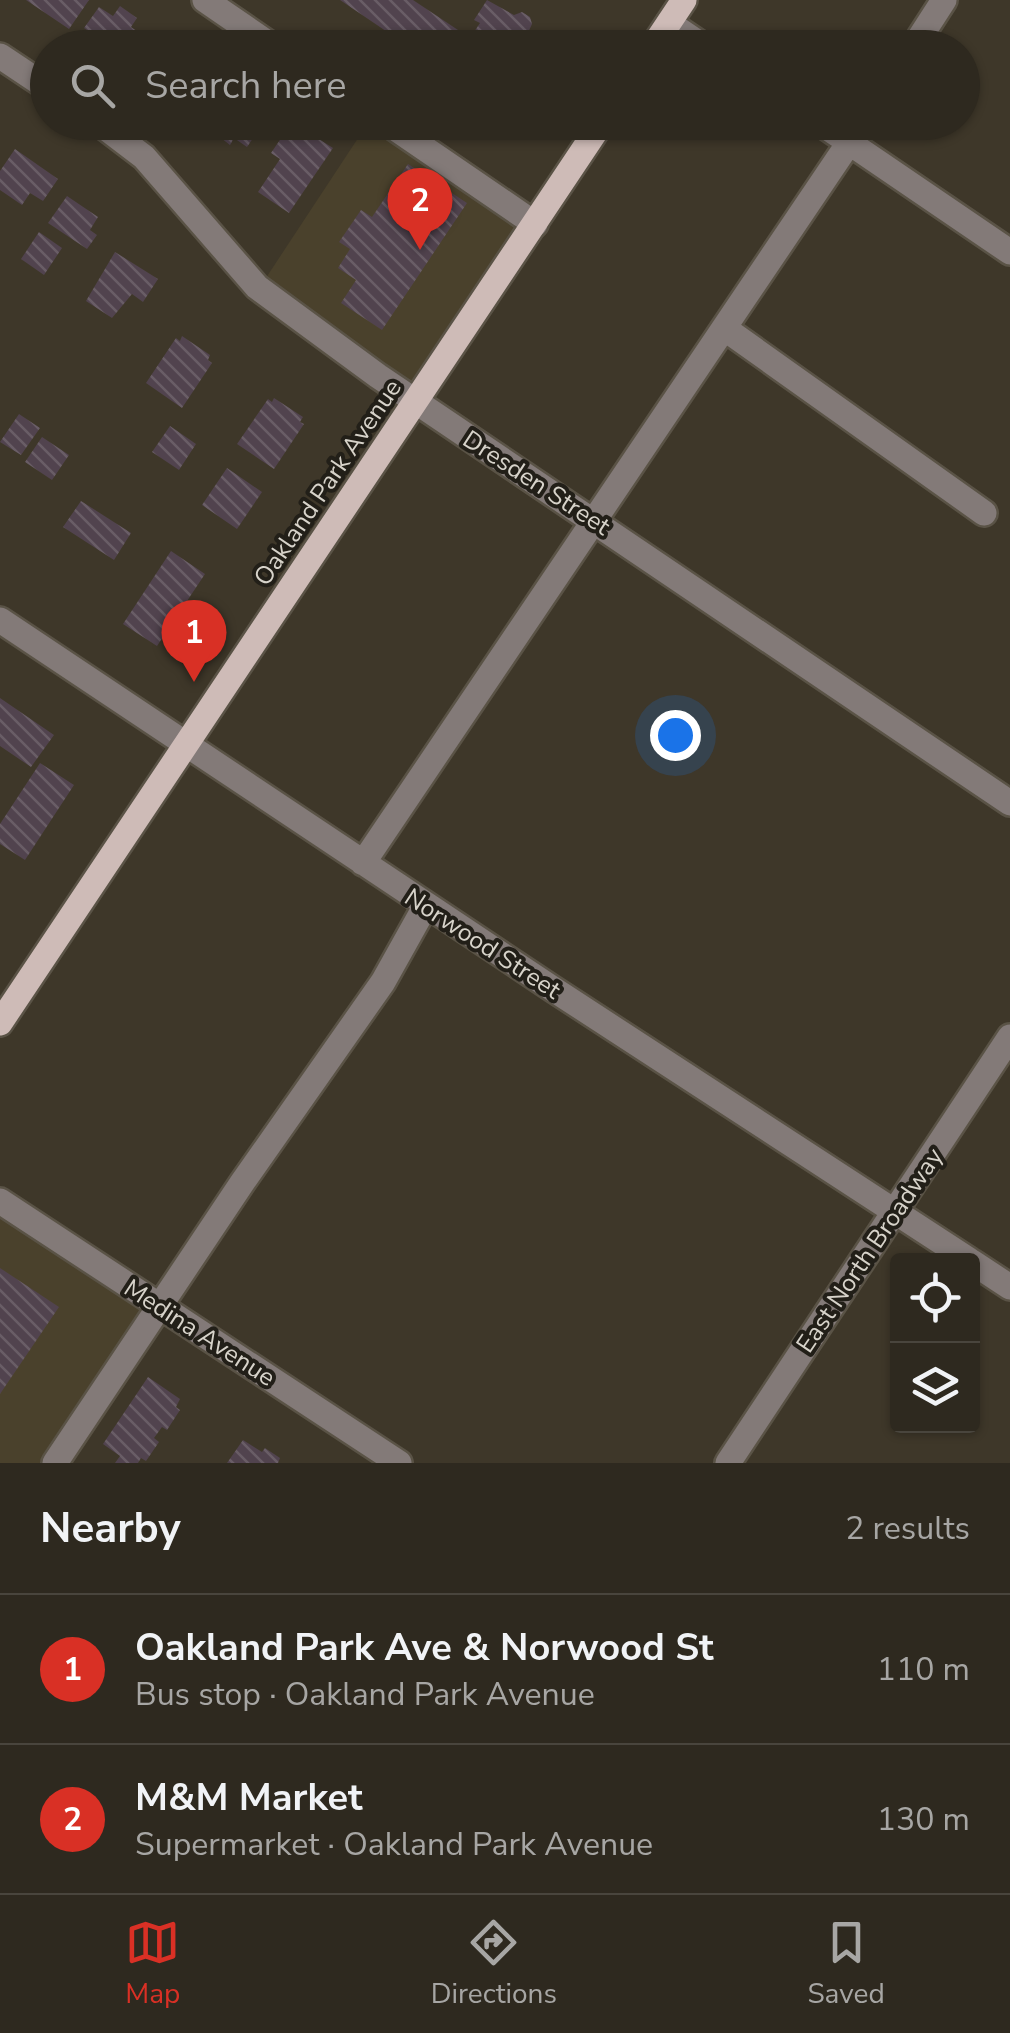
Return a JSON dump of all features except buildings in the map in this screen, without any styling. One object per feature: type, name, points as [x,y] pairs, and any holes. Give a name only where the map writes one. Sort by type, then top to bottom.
[{"type":"main road","points":[[663,30],[684,0]]},
{"type":"main road","name":"Oakland Park Avenue","points":[[0,1023],[590,140]]},
{"type":"street","points":[[205,0],[249,30]]},
{"type":"street","points":[[925,30],[944,0]]},
{"type":"street","points":[[668,22],[680,30]]},
{"type":"street","points":[[0,56],[30,76]]},
{"type":"street","name":"Dresden Street","points":[[122,140],[144,157],[257,287],[416,402],[1010,803]]},
{"type":"street","points":[[412,140],[535,224]]},
{"type":"street","points":[[363,864],[851,140]]},
{"type":"street","points":[[865,140],[1010,252]]},
{"type":"street","points":[[724,328],[984,513]]},
{"type":"street","name":"Norwood Street","points":[[4,631],[186,746],[957,1253]]},
{"type":"street","points":[[55,1463],[383,982],[426,905]]},
{"type":"street","name":"East North Broadway","points":[[728,1463],[1010,1037]]},
{"type":"street","name":"Medina Avenue","points":[[0,1201],[399,1463]]},
{"type":"street","name":"Norwood Street","points":[[980,1268],[1010,1287]]},
{"type":"shaded area","points":[[357,140],[414,140],[533,219],[408,406],[256,293]]},
{"type":"shaded area","points":[[0,1204],[162,1307],[59,1463],[0,1463]]},
{"type":"place","name":"M&M Market","points":[[420,250]]},
{"type":"place","name":"Oakland Park Ave & Norwood St","points":[[194,682]]}]
